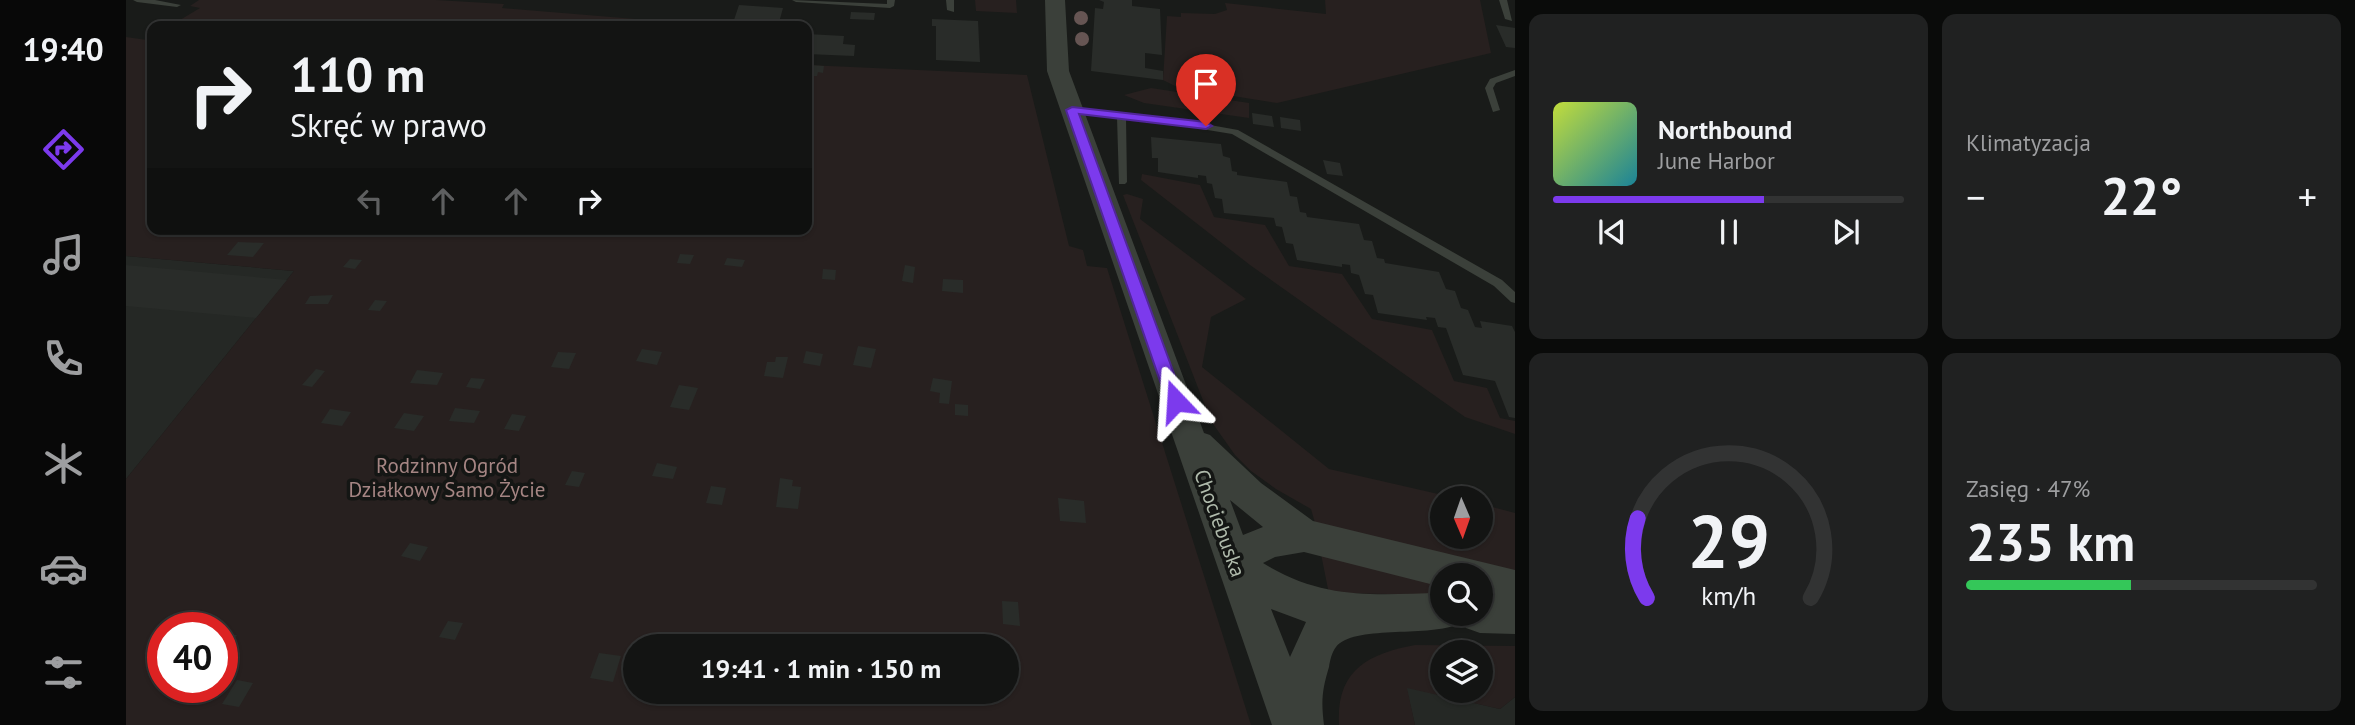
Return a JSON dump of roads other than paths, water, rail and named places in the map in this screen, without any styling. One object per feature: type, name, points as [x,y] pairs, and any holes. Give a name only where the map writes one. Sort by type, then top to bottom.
[{"type":"street","name":"Chociebuska","points":[[1055,0],[1058,71],[1294,725]]},
{"type":"street","points":[[1188,434],[1230,481],[1269,513],[1304,535],[1430,566]]},
{"type":"street","points":[[1304,535],[1279,538],[1259,545],[1243,554],[1236,566],[1276,592],[1318,606],[1355,614],[1430,612]]},
{"type":"street","points":[[1493,582],[1515,588]]},
{"type":"street","points":[[1302,725],[1299,696],[1312,653],[1323,631],[1355,614]]},
{"type":"street","points":[[1493,614],[1515,615]]},
{"type":"lane","points":[[137,0],[177,5]]},
{"type":"lane","points":[[796,0],[890,6],[891,0]]},
{"type":"lane","points":[[950,0],[951,10]]},
{"type":"lane","points":[[1503,0],[1509,19]]},
{"type":"lane","points":[[1496,110],[1489,88],[1493,81],[1515,73]]},
{"type":"lane","points":[[1072,110],[1235,132],[1498,283],[1515,299]]},
{"type":"lane","points":[[1121,115],[1122,182]]},
{"type":"park label","name":"Rodzinny Ogród Działkowy Samo Życie","points":[[447,477]]}]
